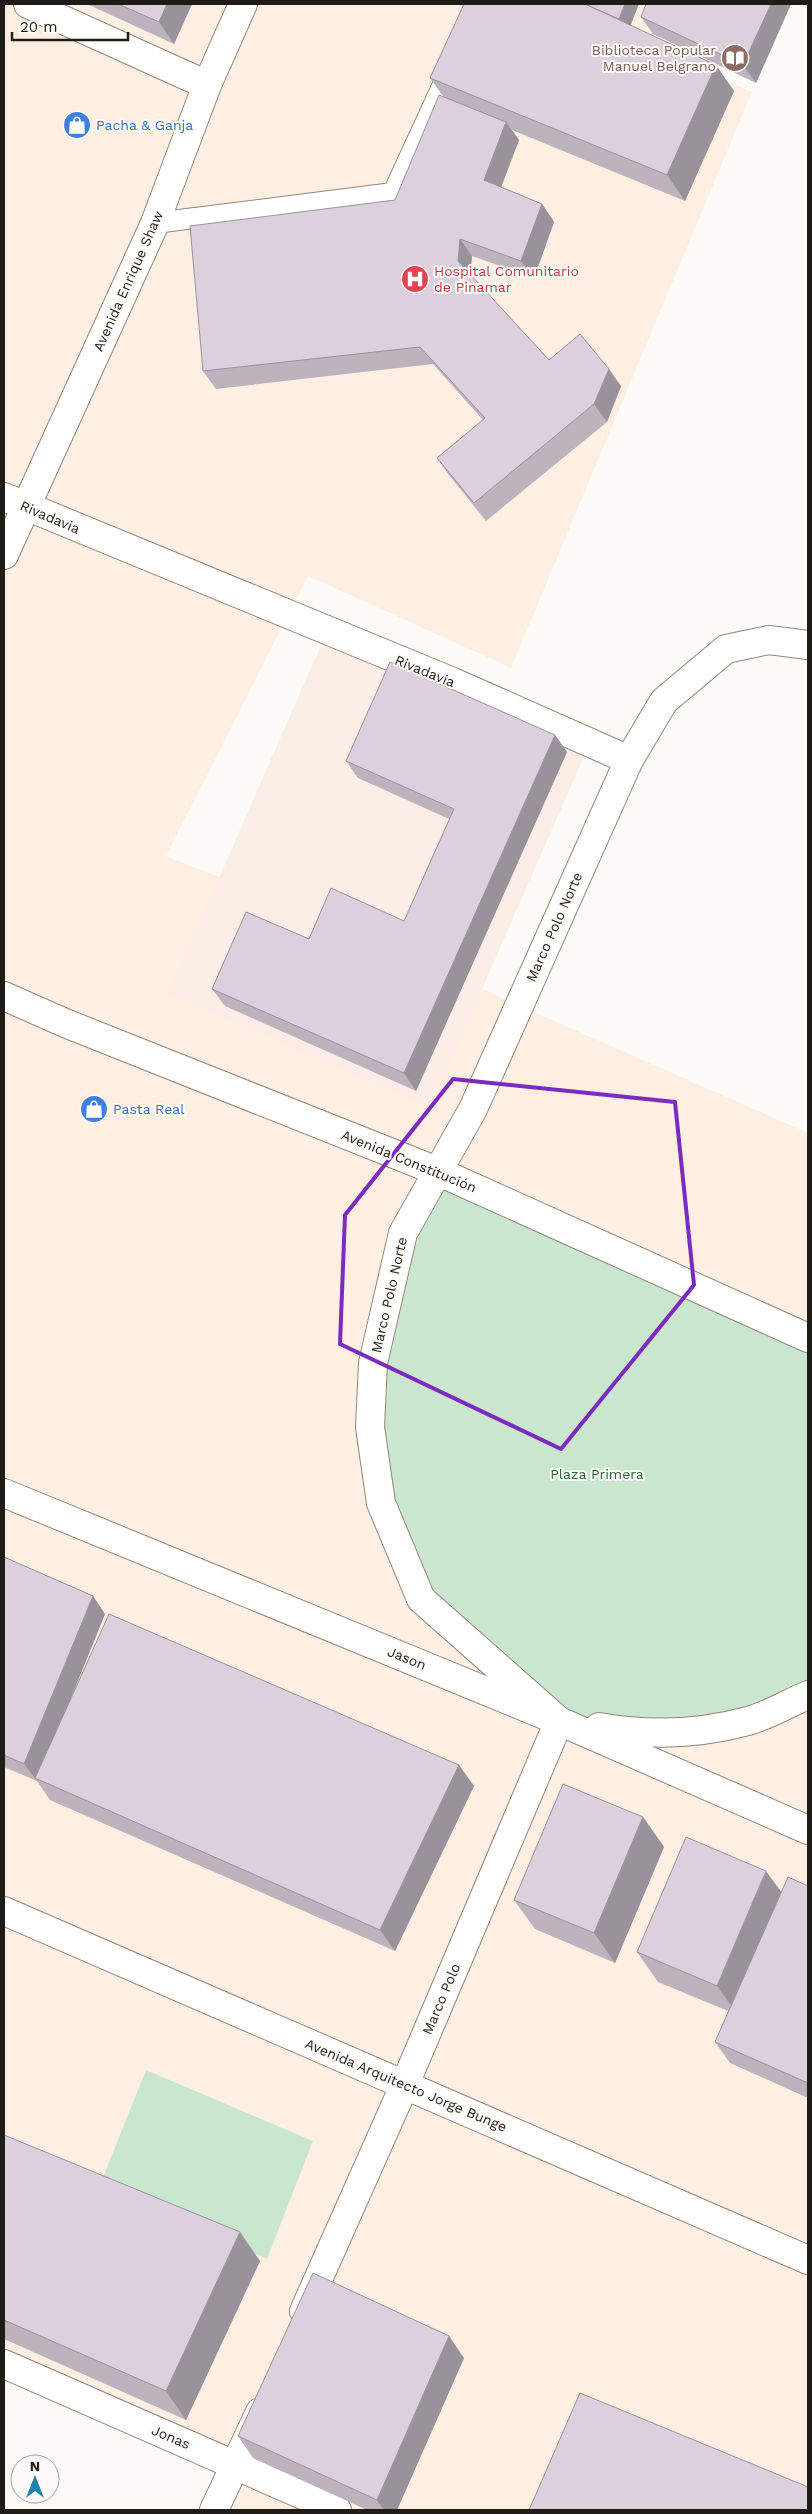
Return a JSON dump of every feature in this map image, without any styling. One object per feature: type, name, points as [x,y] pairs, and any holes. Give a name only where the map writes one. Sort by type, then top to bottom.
[{"type":"street","points":[[28,4],[207,85]]},
{"type":"street","name":"Avenida Enrique Shaw","points":[[4,555],[15,502],[154,223],[207,85],[243,4]]},
{"type":"street","name":"Rivadavia","points":[[15,502],[453,682],[629,760]]},
{"type":"street","points":[[629,760],[664,700],[726,649],[769,640],[808,645]]},
{"type":"street","name":"Marco Polo Norte","points":[[558,1720],[421,1599],[381,1503],[370,1427],[373,1363],[404,1233],[473,1109],[629,760]]},
{"type":"street","name":"Avenida Constitución","points":[[4,996],[65,1023],[437,1171],[808,1338]]},
{"type":"street","name":"Jason","points":[[4,1493],[558,1720],[808,1830]]},
{"type":"street","points":[[558,1720],[635,1734],[686,1732],[749,1720],[808,1695]]},
{"type":"street","name":"Marco Polo","points":[[292,2338],[404,2084],[558,1720]]},
{"type":"street","name":"Avenida Arquitecto Jorge Bunge","points":[[4,1911],[808,2260]]},
{"type":"street","name":"Jonas","points":[[4,2364],[337,2510]]},
{"type":"street","points":[[214,2510],[268,2393]]},
{"type":"lane","points":[[154,223],[393,194],[459,49]]},
{"type":"highlighted area","points":[[453,1079],[675,1102],[694,1285],[561,1449],[340,1344],[345,1215]]},
{"type":"shaded area","points":[[4,4],[665,4],[649,45],[752,92],[511,668],[308,576],[166,856],[317,916],[808,1133],[808,2510],[214,2510],[236,2466],[4,2364],[4,1477],[105,1521],[4,1476]]},
{"type":"shaded area","points":[[324,638],[586,752],[430,1108],[168,994]]},
{"type":"green space","name":"Plaza Primera","points":[[437,1171],[808,1338],[808,1682],[749,1721],[559,1721],[421,1599],[381,1503],[373,1363]]},
{"type":"green space","points":[[146,2070],[313,2141],[267,2259],[99,2187]]},
{"type":"building","points":[[118,4],[167,4],[159,22]]},
{"type":"building","points":[[464,4],[585,4],[716,65],[667,175],[430,78]]},
{"type":"building","points":[[585,4],[625,4],[619,19]]},
{"type":"building","name":"Biblioteca Popular Manuel Belgrano","points":[[646,4],[771,4],[743,65],[641,17]]},
{"type":"building","name":"Hospital Comunitario de Pinamar","points":[[439,95],[506,122],[484,180],[542,204],[521,261],[460,239],[458,261],[549,360],[580,334],[609,369],[594,404],[474,503],[437,458],[485,418],[420,347],[203,371],[190,226],[395,200]]},
{"type":"building","points":[[390,662],[555,735],[404,1073],[212,989],[246,912],[309,939],[331,888],[404,921],[454,809],[346,761]]},
{"type":"building","points":[[4,1557],[93,1596],[24,1764],[4,1755]]},
{"type":"building","points":[[109,1614],[459,1765],[380,1930],[35,1778]]},
{"type":"building","points":[[563,1784],[643,1817],[594,1933],[514,1900]]},
{"type":"building","points":[[686,1837],[766,1871],[717,1986],[637,1952]]},
{"type":"building","points":[[788,1877],[808,1886],[808,2083],[715,2042]]},
{"type":"building","points":[[4,2135],[240,2232],[166,2391],[4,2320]]},
{"type":"building","points":[[313,2273],[449,2336],[377,2500],[238,2436]]},
{"type":"building","points":[[580,2393],[808,2487],[808,2510],[529,2510]]},
{"type":"place","name":"Biblioteca Popular Manuel Belgrano","points":[[735,58]]},
{"type":"place","name":"Pacha & Ganja","points":[[77,125]]},
{"type":"place","name":"Hospital Comunitario de Pinamar","points":[[415,279]]},
{"type":"place","name":"Pasta Real","points":[[94,1109]]}]
